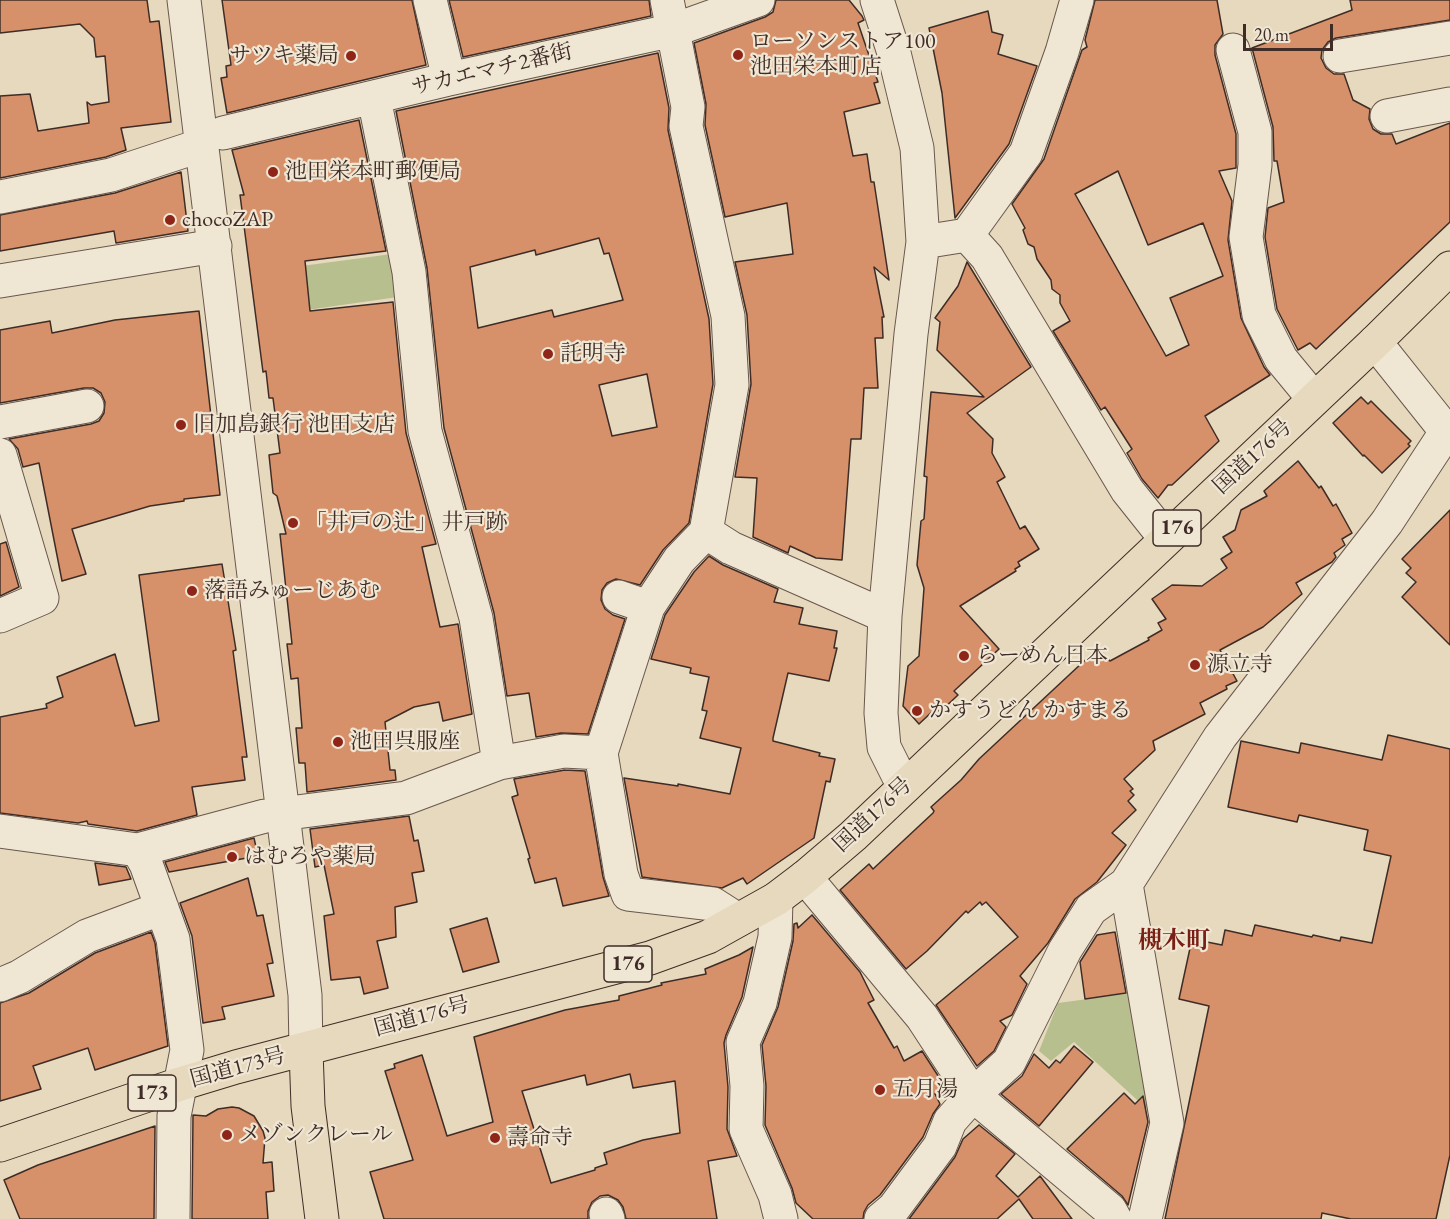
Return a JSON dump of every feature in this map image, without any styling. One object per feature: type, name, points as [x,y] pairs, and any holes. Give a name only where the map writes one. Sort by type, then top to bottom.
[{"type":"highway","name":"国道176号","points":[[306,1050],[355,1035],[650,958],[708,937],[776,899],[853,836],[1375,342],[1450,268]]},
{"type":"highway","name":"国道173号","points":[[0,1145],[180,1084],[306,1050]]},
{"type":"highway","points":[[306,1050],[308,1106],[322,1219]]},
{"type":"street","points":[[184,0],[213,139],[215,246],[305,995],[306,1050]]},
{"type":"street","points":[[430,0],[449,79]]},
{"type":"street","name":"サカエマチ2番街","points":[[0,197],[111,175],[213,139],[449,79],[671,15],[758,0]]},
{"type":"street","points":[[878,0],[894,53],[917,148],[923,242],[911,334],[885,616],[881,713],[884,747],[904,787]]},
{"type":"street","points":[[923,242],[967,235],[1026,153],[1062,52],[1077,0]]},
{"type":"street","points":[[671,15],[688,107],[686,126],[728,316],[732,385],[706,532],[633,602],[601,753],[621,874],[628,894],[713,904],[738,920]]},
{"type":"street","points":[[1340,56],[1450,38]]},
{"type":"street","points":[[1233,50],[1255,132],[1255,165],[1246,237],[1258,315],[1281,359],[1314,399]]},
{"type":"street","points":[[374,98],[409,272],[425,431],[476,618],[499,763]]},
{"type":"street","points":[[1387,116],[1450,104]]},
{"type":"street","points":[[967,235],[987,257],[1127,490],[1166,538]]},
{"type":"street","points":[[0,281],[215,246]]},
{"type":"street","points":[[881,1219],[894,1208],[940,1146],[950,1121],[973,1095],[1009,1062],[1065,950],[1091,909],[1126,884],[1220,737],[1387,522],[1448,434],[1375,342]]},
{"type":"street","points":[[0,422],[87,406]]},
{"type":"street","points":[[0,455],[42,598],[0,616]]},
{"type":"street","points":[[706,532],[731,548],[885,616]]},
{"type":"street","points":[[0,831],[138,850],[265,816],[406,798],[499,763],[564,751],[601,753]]},
{"type":"street","points":[[138,850],[146,864],[173,939],[187,1050],[174,1116],[173,1219]]},
{"type":"street","points":[[805,877],[922,1017],[973,1095],[1110,1210],[1115,1219]]},
{"type":"street","points":[[1126,884],[1167,1123],[1145,1219]]},
{"type":"street","points":[[776,899],[775,937],[760,1003],[743,1041],[747,1086],[746,1129],[775,1196],[781,1219]]},
{"type":"street","points":[[0,985],[19,977],[87,936],[162,908]]},
{"type":"green space","points":[[392,254],[398,297],[300,311],[294,267]]},
{"type":"green space","points":[[1132,993],[1148,1110],[1074,1042],[1051,1061],[1039,1051],[1058,1003]]},
{"type":"building","points":[[0,0],[147,0],[150,22],[159,21],[171,122],[121,128],[126,150],[106,157],[0,178],[0,96],[30,94],[38,131],[89,123],[87,102],[91,105],[109,102],[105,56],[96,57],[94,38],[80,24],[0,33]]},
{"type":"building","points":[[222,0],[412,0],[426,65],[227,113],[221,78],[227,77],[226,66],[231,65]]},
{"type":"building","points":[[449,0],[649,0],[651,16],[463,57]]},
{"type":"building","points":[[776,0],[849,0],[864,20],[858,23],[878,82],[874,83],[880,103],[844,112],[853,156],[867,154],[871,182],[874,182],[889,280],[874,267],[884,317],[882,317],[883,338],[875,338],[878,388],[864,388],[861,439],[851,439],[842,560],[816,558],[790,546],[788,553],[753,537],[757,478],[735,477],[751,384],[747,315],[735,262],[793,254],[787,203],[725,217],[705,125],[706,104],[694,43],[765,17],[773,12]]},
{"type":"building","points":[[1095,0],[1217,0],[1223,34],[1215,45],[1215,55],[1236,134],[1236,168],[1219,171],[1232,201],[1228,240],[1241,318],[1270,375],[1205,416],[1219,441],[1172,485],[1168,485],[1158,498],[1142,479],[1127,453],[1132,449],[1105,407],[1101,410],[1053,331],[1070,321],[1060,303],[1060,295],[1052,289],[1051,280],[1037,259],[1034,247],[1028,244],[1023,230],[1025,228],[1012,204],[1044,159],[1082,50],[1087,47],[1085,40]],"holes":[[[1118,171],[1148,245],[1203,223],[1223,276],[1170,298],[1189,345],[1166,356],[1075,194]]]},
{"type":"building","points":[[1350,0],[1450,0],[1450,20],[1336,38],[1328,42],[1322,50],[1321,58],[1326,68],[1334,74],[1344,74],[1353,100],[1370,109],[1369,119],[1373,129],[1381,134],[1392,134],[1396,144],[1450,123],[1450,222],[1316,349],[1310,343],[1298,350],[1277,309],[1265,237],[1268,208],[1284,202],[1277,161],[1274,161],[1273,127],[1252,48],[1352,10]]},
{"type":"building","points":[[988,11],[992,32],[1003,35],[998,54],[1037,66],[1009,144],[955,218],[942,93],[929,28]]},
{"type":"building","points":[[658,53],[669,108],[668,130],[709,319],[713,384],[689,523],[663,550],[640,585],[616,579],[607,583],[602,590],[601,600],[605,609],[625,619],[588,734],[561,733],[536,737],[529,693],[507,696],[494,613],[444,428],[427,268],[396,111]],"holes":[[[599,238],[604,254],[609,253],[623,300],[554,317],[552,310],[478,328],[470,267],[535,250],[536,255]],[[647,374],[657,427],[612,436],[599,385]]]},
{"type":"building","points":[[359,120],[386,251],[305,261],[310,311],[393,302],[406,433],[436,544],[422,547],[440,627],[458,624],[472,714],[443,721],[439,702],[414,707],[385,722],[390,770],[395,770],[396,780],[307,792],[305,763],[299,763],[296,728],[302,728],[298,678],[291,679],[287,644],[292,644],[280,534],[286,534],[277,496],[273,493],[269,455],[280,453],[273,398],[269,398],[266,371],[263,372],[240,195],[244,195],[232,150]]},
{"type":"building","points":[[181,172],[188,231],[116,243],[114,231],[0,251],[0,215],[115,193]]},
{"type":"building","points":[[967,262],[1031,367],[967,413],[993,439],[992,453],[1005,477],[997,482],[1020,529],[1025,526],[1039,549],[1018,562],[1020,566],[1015,569],[1016,571],[960,606],[999,649],[954,691],[958,695],[940,712],[936,708],[919,724],[903,706],[908,666],[919,656],[924,588],[917,565],[921,521],[924,519],[927,477],[924,476],[931,392],[984,397],[937,350],[940,322],[935,318],[958,286]]},
{"type":"building","points":[[199,311],[220,495],[150,506],[72,529],[86,574],[62,581],[39,463],[23,467],[18,449],[9,439],[99,421],[104,413],[105,402],[101,393],[93,388],[84,388],[0,403],[0,330],[50,321],[52,333],[115,320]]},
{"type":"building","points":[[1361,397],[1368,404],[1371,401],[1411,441],[1408,444],[1410,446],[1382,473],[1333,423]]},
{"type":"building","points":[[1298,461],[1319,488],[1321,486],[1333,506],[1336,504],[1352,533],[1342,539],[1345,545],[1334,553],[1336,557],[1332,562],[1296,583],[1302,594],[1263,627],[1220,650],[1237,681],[1200,703],[1205,714],[1153,741],[1155,750],[1124,779],[1133,789],[1130,791],[1134,795],[1128,801],[1136,810],[1112,833],[1126,845],[1097,882],[1075,899],[1048,943],[1020,976],[1027,984],[1012,1015],[1000,1021],[1006,1027],[994,1051],[977,1066],[936,1005],[1018,937],[986,902],[982,905],[980,902],[968,913],[966,911],[906,969],[840,890],[869,864],[873,869],[933,813],[931,807],[961,780],[979,759],[1098,648],[1110,661],[1149,640],[1148,638],[1162,630],[1158,623],[1166,619],[1152,599],[1172,585],[1202,586],[1227,568],[1221,559],[1232,552],[1223,537],[1235,530],[1241,510],[1267,496],[1264,491]]},
{"type":"building","points":[[1450,510],[1450,645],[1402,597],[1416,582],[1406,573],[1411,568],[1402,559]]},
{"type":"building","points":[[6,542],[19,587],[0,596],[0,544]]},
{"type":"building","points":[[709,556],[723,565],[778,589],[774,602],[803,608],[799,624],[837,631],[834,648],[837,648],[829,681],[788,673],[773,738],[773,741],[835,759],[830,782],[826,781],[814,838],[747,884],[743,878],[722,888],[642,877],[624,778],[678,786],[678,784],[730,794],[741,748],[700,738],[707,711],[702,710],[709,677],[690,673],[691,668],[651,659],[665,615],[694,572]]},
{"type":"building","points":[[222,564],[236,650],[233,651],[247,757],[242,757],[245,780],[192,787],[197,815],[137,831],[88,824],[87,821],[78,823],[0,813],[0,717],[47,708],[46,704],[63,697],[57,677],[115,654],[135,726],[159,721],[139,575]]},
{"type":"building","points":[[1388,735],[1450,749],[1450,1155],[1436,1219],[1351,1219],[1322,1213],[1321,1219],[1165,1219],[1209,1006],[1179,999],[1192,939],[1222,945],[1225,930],[1252,936],[1255,925],[1312,937],[1313,935],[1340,941],[1341,937],[1372,943],[1391,856],[1364,850],[1368,830],[1299,815],[1297,822],[1228,807],[1241,741],[1299,753],[1301,743],[1382,760]]},
{"type":"building","points":[[565,770],[585,771],[603,877],[609,896],[563,906],[556,878],[535,883],[512,797],[518,795],[514,779]]},
{"type":"building","points":[[409,816],[414,841],[418,840],[424,871],[412,873],[417,902],[395,907],[396,937],[377,941],[388,988],[364,994],[360,977],[331,980],[324,916],[334,914],[324,865],[315,867],[310,829]]},
{"type":"building","points":[[254,838],[258,856],[169,872],[165,862]]},
{"type":"building","points":[[95,863],[126,867],[131,879],[99,885]]},
{"type":"building","points":[[248,878],[257,916],[263,915],[273,963],[267,964],[274,996],[222,1007],[225,1019],[203,1023],[192,936],[180,903]]},
{"type":"building","points":[[812,915],[860,972],[874,1000],[868,1003],[894,1048],[897,1046],[904,1061],[922,1051],[946,1088],[935,1094],[940,1104],[923,1137],[880,1195],[868,1205],[863,1219],[813,1219],[796,1203],[792,1188],[765,1125],[766,1086],[762,1045],[778,1007],[793,941],[794,924],[797,923],[798,928]]},
{"type":"building","points":[[487,918],[499,962],[463,972],[450,929]]},
{"type":"building","points":[[151,932],[155,943],[168,1046],[95,1070],[88,1048],[33,1066],[41,1089],[0,1101],[0,1003],[29,993],[95,953]]},
{"type":"building","points":[[1115,932],[1126,993],[1085,999],[1080,962],[1097,935]]},
{"type":"building","points":[[753,947],[742,997],[724,1043],[728,1087],[727,1129],[737,1156],[708,1161],[717,1219],[626,1219],[623,1207],[618,1200],[608,1195],[600,1196],[592,1202],[588,1211],[588,1219],[384,1219],[370,1172],[413,1160],[385,1071],[395,1068],[394,1064],[422,1055],[447,1136],[493,1122],[474,1037],[565,1010],[619,1000],[619,996],[662,985],[661,983],[706,974],[705,969]],"holes":[[[630,1074],[633,1088],[675,1081],[680,1133],[643,1140],[604,1153],[607,1164],[595,1170],[551,1183],[522,1091],[585,1075],[587,1085]]]},
{"type":"building","points":[[1074,1046],[1093,1062],[1039,1126],[1001,1094],[1022,1076],[1034,1054],[1049,1068],[1056,1060],[1060,1063]]},
{"type":"building","points":[[1124,1093],[1135,1104],[1143,1096],[1148,1122],[1128,1205],[1122,1196],[1067,1149]]},
{"type":"building","points":[[232,1107],[254,1116],[263,1131],[265,1138],[263,1163],[272,1162],[274,1191],[266,1192],[268,1219],[192,1219],[193,1115],[206,1116],[218,1109]]},
{"type":"building","points":[[979,1125],[1015,1154],[996,1176],[1018,1197],[1040,1176],[1072,1219],[1033,1219],[1019,1199],[997,1219],[909,1219],[955,1157],[963,1139]]},
{"type":"building","points":[[155,1126],[154,1219],[20,1219],[4,1180],[38,1165]]},
{"type":"place","name":"ローソンストア100 池田栄本町店","points":[[738,55]]},
{"type":"place","name":"サツキ薬局","points":[[351,56]]},
{"type":"place","name":"池田栄本町郵便局","points":[[273,172]]},
{"type":"place","name":"chocoZAP","points":[[170,220]]},
{"type":"place","name":"託明寺","points":[[548,354]]},
{"type":"place","name":"旧加島銀行 池田支店","points":[[181,425]]},
{"type":"place","name":"「井戸の辻」 井戸跡","points":[[293,523]]},
{"type":"place","name":"落語みゅーじあむ","points":[[192,591]]},
{"type":"place","name":"らーめん日本","points":[[964,656]]},
{"type":"place","name":"源立寺","points":[[1195,665]]},
{"type":"place","name":"かすうどん かすまる","points":[[917,711]]},
{"type":"place","name":"池田呉服座","points":[[338,742]]},
{"type":"place","name":"はむろや薬局","points":[[232,857]]},
{"type":"place","name":"五月湯","points":[[880,1090]]},
{"type":"place","name":"メゾンクレール","points":[[227,1135]]},
{"type":"place","name":"壽命寺","points":[[495,1138]]},
{"type":"district","name":"槻木町","points":[[1174,941]]}]
